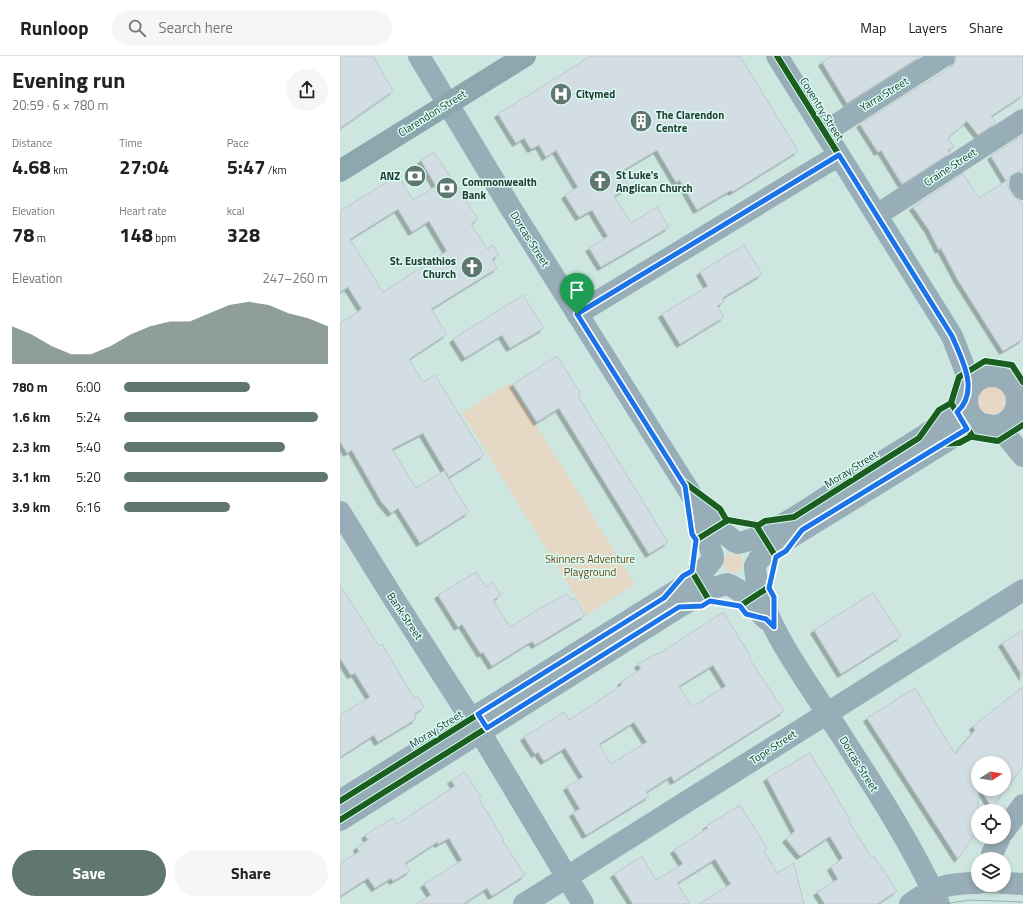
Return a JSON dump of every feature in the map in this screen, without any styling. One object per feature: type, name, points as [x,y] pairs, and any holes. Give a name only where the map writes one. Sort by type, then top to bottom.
[{"type":"main road","name":"Clarendon Street","points":[[340,171],[525,56]]},
{"type":"street","name":"Dorcas Street","points":[[419,56],[510,207],[696,502],[724,533],[737,542]]},
{"type":"street","name":"Coventry Street","points":[[777,56],[952,336],[983,371],[996,376]]},
{"type":"street","name":"Yarra Street","points":[[825,132],[944,56]]},
{"type":"street","name":"Craine Street","points":[[877,215],[1023,120]]},
{"type":"street","points":[[577,314],[839,155]]},
{"type":"street","name":"Coventry Street","points":[[952,336],[966,372],[968,396]]},
{"type":"street","points":[[1023,373],[1010,377],[996,376],[978,380],[968,396],[970,412],[976,420],[1005,434],[1023,456]]},
{"type":"street","points":[[996,376],[1007,380],[1013,387],[1017,405],[1017,430],[1023,441]]},
{"type":"street","name":"Moray Street","points":[[737,542],[758,537],[794,517],[919,438],[957,412],[964,405],[968,396]]},
{"type":"street","points":[[755,567],[754,557],[750,549],[737,542],[722,546],[713,558],[714,572],[719,580],[728,584],[739,584],[748,580],[755,567],[759,559],[775,547],[963,431],[976,425],[1005,422],[1017,405]]},
{"type":"street","name":"Dorcas Street","points":[[696,502],[713,558]]},
{"type":"street","name":"Bank Street","points":[[341,517],[476,725],[583,904]]},
{"type":"street","name":"Moray Street","points":[[340,820],[476,725],[692,581],[700,575],[713,558]]},
{"type":"street","name":"Dorcas Street","points":[[755,567],[757,583],[774,627],[899,828],[936,897]]},
{"type":"street","name":"Dorcas Street","points":[[728,584],[742,593],[774,627]]},
{"type":"street","name":"Moray Street","points":[[340,801],[476,725],[679,607],[713,588],[728,584]]},
{"type":"street","name":"Tope Street","points":[[524,904],[1023,590]]},
{"type":"street","points":[[1011,821],[1023,805]]},
{"type":"street","points":[[910,904],[936,897],[952,884],[971,883]]},
{"type":"street","points":[[1011,883],[1023,884]]},
{"type":"green space","name":"Skinners Adventure Playground","points":[[510,383],[635,584],[587,615],[462,413]]},
{"type":"green space","points":[[992,385],[1003,389],[1007,400],[1003,411],[992,415],[981,411],[977,400],[981,389]]},
{"type":"green space","points":[[733,553],[740,556],[743,563],[740,570],[733,573],[726,570],[723,563],[726,556]]},
{"type":"building","points":[[340,56],[373,56],[393,91],[340,128]]},
{"type":"building","name":"The Clarendon Centre","points":[[591,56],[740,56],[798,151],[732,192],[731,190],[697,210],[680,180],[676,182],[657,150],[620,172],[630,187],[614,196],[631,223],[657,207],[669,227],[601,267],[589,248],[608,236],[592,210],[579,217],[565,195],[578,187],[556,150],[546,157],[539,145],[531,149],[524,138],[516,143],[498,114]]},
{"type":"building","points":[[832,56],[921,56],[847,103],[822,62]]},
{"type":"building","points":[[956,56],[1023,56],[1023,95],[991,116],[996,123],[978,135],[967,121],[948,138],[954,147],[948,150],[950,153],[902,184],[881,150],[878,152],[860,124],[951,67],[955,62]]},
{"type":"building","points":[[1023,135],[1023,170],[1013,174],[1006,181],[991,156]]},
{"type":"building","points":[[434,152],[478,219],[471,224],[487,249],[493,245],[499,255],[492,259],[497,268],[431,309],[447,334],[409,359],[423,382],[435,375],[484,455],[449,477],[423,433],[392,449],[416,488],[444,471],[469,512],[420,543],[398,508],[391,513],[381,501],[352,450],[347,453],[340,441],[340,323],[362,309],[348,287],[340,292],[340,211],[398,175],[413,200],[436,186],[421,160]],"holes":[[[398,209],[412,232],[429,221],[447,251],[383,292],[350,239]]]},
{"type":"building","points":[[963,174],[979,198],[1006,181],[1012,195],[1023,204],[1023,339],[1003,351],[958,280],[941,248],[939,250],[929,230],[913,207]]},
{"type":"building","points":[[744,245],[762,274],[722,298],[724,302],[717,306],[724,317],[680,344],[662,314],[708,286],[700,272]]},
{"type":"building","points":[[523,295],[544,328],[510,348],[502,335],[465,358],[453,339]]},
{"type":"building","points":[[557,356],[581,394],[578,396],[668,542],[649,554],[559,408],[537,422],[513,384]]},
{"type":"building","points":[[476,572],[486,587],[493,583],[501,595],[493,600],[510,627],[566,594],[571,600],[574,598],[585,615],[535,645],[532,641],[492,666],[483,652],[481,654],[462,624],[458,627],[438,595]]},
{"type":"building","points":[[340,585],[379,646],[382,644],[414,698],[417,696],[424,707],[414,714],[416,719],[378,742],[374,735],[340,757],[340,715],[370,697],[355,673],[351,675],[340,658]]},
{"type":"building","points":[[873,593],[901,636],[841,674],[814,630]]},
{"type":"building","points":[[723,612],[751,657],[749,658],[784,711],[674,781],[671,776],[646,792],[649,796],[586,835],[573,813],[580,809],[567,787],[583,777],[565,748],[544,761],[538,752],[535,754],[524,737],[564,712],[569,720],[622,685],[621,682],[641,669],[638,664],[658,653],[659,654]],"holes":[[[713,665],[726,686],[692,707],[679,686]],[[634,722],[647,742],[611,764],[599,744]]]},
{"type":"building","points":[[1023,630],[1023,677],[1002,643]]},
{"type":"building","points":[[1023,687],[1023,766],[1011,782],[1011,756],[971,756],[971,796],[978,796],[978,804],[971,804],[971,840],[958,859],[867,718],[915,688],[955,754],[975,730],[973,726]]},
{"type":"building","points":[[810,753],[851,821],[849,822],[872,858],[874,856],[897,891],[877,904],[825,904],[817,892],[838,879],[831,867],[843,858],[830,836],[800,856],[786,839],[795,831],[767,778]]},
{"type":"building","points":[[465,772],[481,797],[479,799],[504,840],[503,841],[525,875],[492,896],[487,888],[463,904],[416,904],[431,895],[424,884],[462,860],[449,838],[438,844],[437,842],[405,863],[410,871],[393,881],[391,878],[375,888],[368,878],[340,896],[340,863],[359,852],[357,847],[368,840],[365,835],[393,818],[397,824],[455,786],[451,780]]},
{"type":"building","points":[[985,796],[1001,796],[995,804],[990,804]]},
{"type":"building","points":[[740,805],[767,848],[764,851],[777,873],[794,863],[804,904],[699,904],[731,884],[715,859],[677,883],[690,904],[633,904],[614,874],[642,856],[656,880],[683,864],[674,850],[708,828],[706,826]]},
{"type":"tram line","points":[[340,166],[518,56]]},
{"type":"tram line","points":[[340,176],[532,56]]},
{"type":"tram line","points":[[923,904],[936,899],[960,894],[1023,894]]},
{"type":"tram line","points":[[944,904],[970,900],[1023,902]]},
{"type":"cycle path","points":[[777,56],[952,336]]},
{"type":"cycle path","points":[[1023,382],[1012,365],[985,361],[959,377],[951,403],[973,437],[998,441],[1023,425]]},
{"type":"cycle path","points":[[757,526],[765,521],[794,517],[919,438],[939,410],[951,403]]},
{"type":"cycle path","points":[[776,557],[785,551],[802,530],[942,444],[959,443],[972,436]]},
{"type":"cycle path","points":[[681,480],[720,509],[727,521]]},
{"type":"cycle path","points":[[685,486],[692,534],[696,540]]},
{"type":"cycle path","points":[[728,520],[756,525],[776,557],[769,587],[740,606],[710,602],[691,570],[696,540],[728,520]]},
{"type":"cycle path","points":[[340,801],[664,598],[683,576],[691,571]]},
{"type":"cycle path","points":[[340,820],[679,607],[702,606],[710,601]]},
{"type":"place","name":"Citymed","points":[[561,94]]},
{"type":"place","name":"The Clarendon Centre","points":[[641,121]]},
{"type":"place","name":"ANZ","points":[[415,176]]},
{"type":"place","name":"St Luke's Anglican Church","points":[[600,181]]},
{"type":"place","name":"Commonwealth Bank","points":[[447,188]]},
{"type":"place","name":"St. Eustathios Church","points":[[472,267]]},
{"type":"route","points":[[839,155],[952,336],[965,368],[968,380],[968,394],[966,401],[962,408],[957,412],[967,429],[802,530],[786,551],[776,557],[769,588],[774,597],[774,627],[766,619],[744,613],[740,606],[710,601],[702,606],[679,607],[487,728],[478,714],[664,598],[683,576],[692,571],[696,540],[692,534],[685,486],[577,314],[839,155]]}]
